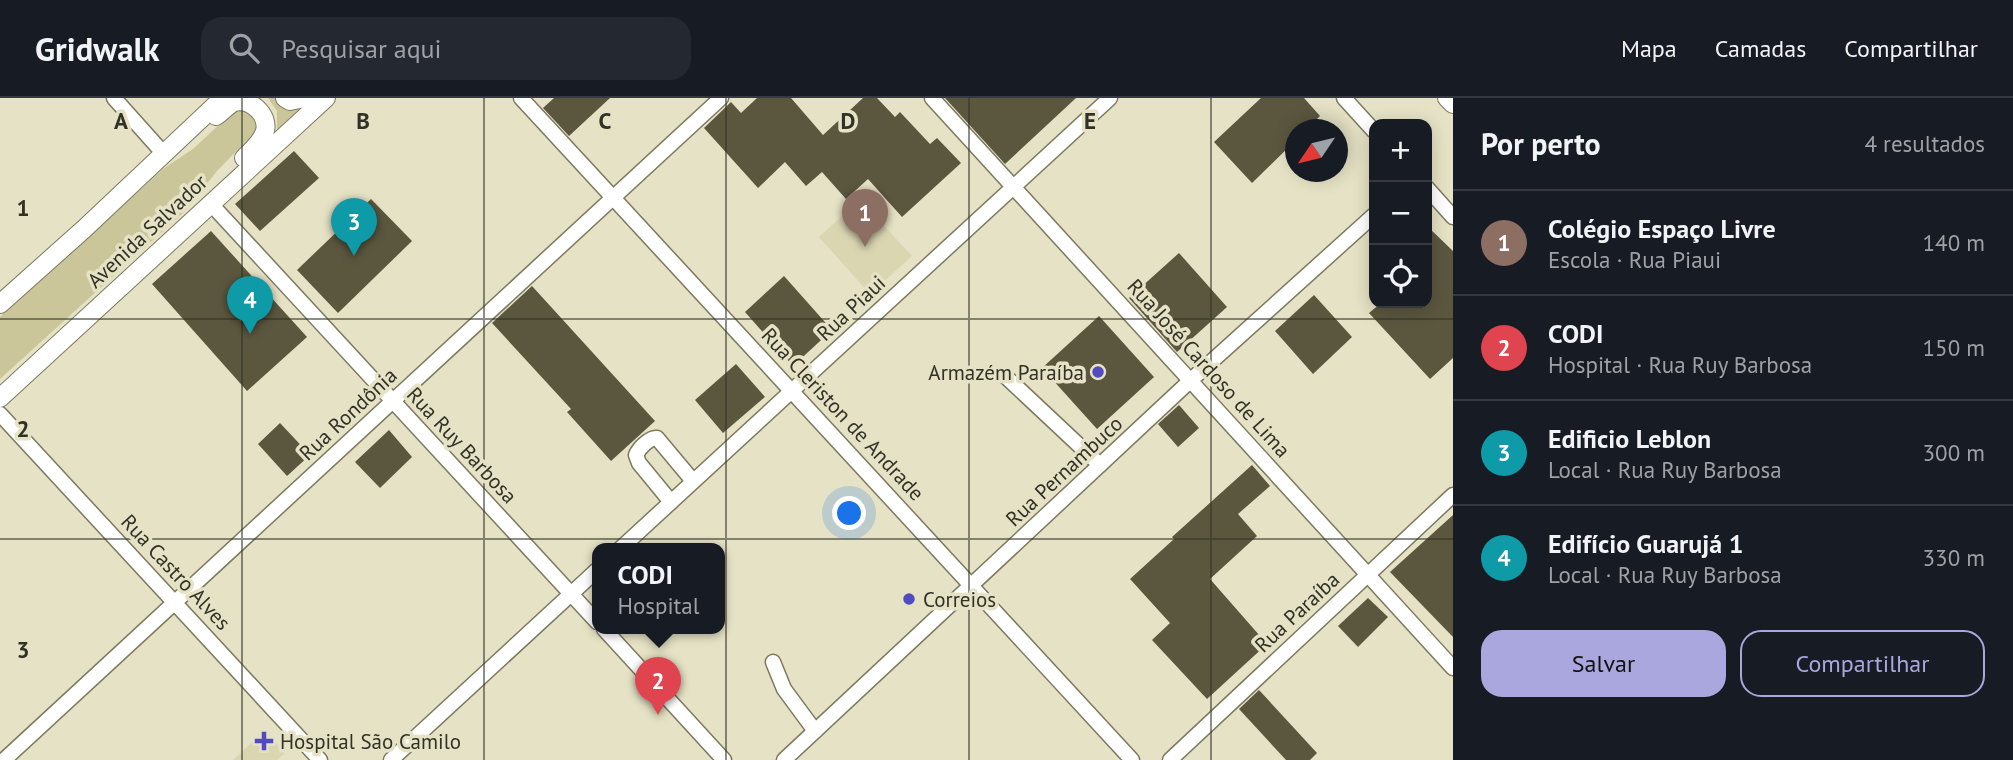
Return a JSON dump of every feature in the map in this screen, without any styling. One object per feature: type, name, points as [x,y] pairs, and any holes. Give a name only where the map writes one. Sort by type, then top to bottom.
[{"type":"main road","points":[[0,304],[223,98]]},
{"type":"main road","points":[[285,98],[290,101],[305,98]]},
{"type":"main road","name":"Avenida Salvador","points":[[0,398],[326,98]]},
{"type":"main road","points":[[1447,98],[1453,104]]},
{"type":"main road","points":[[191,128],[202,126],[236,100],[256,105],[264,117],[265,130],[260,143],[240,162],[234,183]]},
{"type":"street","points":[[114,98],[164,154]]},
{"type":"street","name":"Rua Cleriston de Andrade","points":[[521,98],[1132,760]]},
{"type":"street","name":"Rua Rondônia","points":[[4,760],[721,98]]},
{"type":"street","name":"Rua José Cardoso de Lima","points":[[932,98],[1453,668]]},
{"type":"street","name":"Rua Piaui","points":[[627,543],[1110,98]]},
{"type":"street","points":[[1344,98],[1369,126]]},
{"type":"street","points":[[1432,194],[1453,217]]},
{"type":"street","name":"Rua Ruy Barbosa","points":[[211,204],[592,617]]},
{"type":"street","name":"Rua Pernambuco","points":[[784,760],[1191,380],[1369,220]]},
{"type":"street","points":[[1004,375],[1100,466]]},
{"type":"street","name":"Rua Castro Alves","points":[[0,414],[320,760]]},
{"type":"street","points":[[671,502],[639,463],[636,455],[640,448],[651,439],[657,438],[693,481]]},
{"type":"street","name":"Rua Paraíba","points":[[1170,760],[1453,495]]},
{"type":"street","points":[[391,760],[592,575]]},
{"type":"street","points":[[609,634],[724,760]]},
{"type":"street","points":[[773,662],[784,689],[815,731]]},
{"type":"shaded area","points":[[268,98],[276,98],[283,105],[305,108],[277,134],[277,111]]},
{"type":"shaded area","points":[[236,109],[251,109],[259,128],[217,171],[185,211],[0,379],[0,317],[163,169],[193,149]]},
{"type":"shaded area","points":[[860,200],[912,256],[870,294],[819,237]]},
{"type":"shaded area","name":"Hospital São Camilo","points":[[265,730],[285,753],[277,760],[233,760]]},
{"type":"building","points":[[554,98],[610,98],[569,136],[543,108]]},
{"type":"building","points":[[757,98],[791,98],[823,135],[863,98],[877,98],[895,117],[900,112],[930,144],[937,138],[961,163],[902,217],[868,179],[846,199],[822,172],[806,186],[785,162],[758,188],[704,128],[731,102],[741,113]]},
{"type":"building","points":[[945,98],[1076,98],[1005,164]]},
{"type":"building","points":[[1261,98],[1304,98],[1320,116],[1317,119],[1285,119],[1285,151],[1252,183],[1214,142]]},
{"type":"building","points":[[294,151],[319,178],[260,231],[235,204]]},
{"type":"building","points":[[371,199],[412,241],[338,313],[297,270]]},
{"type":"building","points":[[211,231],[307,337],[247,391],[152,284]]},
{"type":"building","points":[[1432,231],[1453,251],[1453,358],[1430,379],[1369,313],[1375,308],[1432,308]]},
{"type":"building","points":[[1179,253],[1227,307],[1177,352],[1129,298]]},
{"type":"building","points":[[784,276],[832,330],[793,366],[745,312]]},
{"type":"building","points":[[532,286],[655,421],[611,461],[567,412],[571,409],[492,323]]},
{"type":"building","points":[[1314,295],[1352,337],[1313,374],[1275,331]]},
{"type":"building","name":"Armazém Paraíba","points":[[1099,316],[1154,377],[1097,429],[1042,368]]},
{"type":"building","points":[[736,364],[765,397],[723,433],[695,400]]},
{"type":"building","points":[[1179,405],[1199,428],[1178,447],[1158,424]]},
{"type":"building","points":[[280,423],[310,455],[287,476],[258,444]]},
{"type":"building","points":[[389,430],[412,457],[380,488],[355,462]]},
{"type":"building","points":[[1252,465],[1270,486],[1238,514],[1257,536],[1210,579],[1267,644],[1207,699],[1152,640],[1170,623],[1130,579]]},
{"type":"building","points":[[1453,515],[1453,637],[1390,572]]},
{"type":"building","points":[[1368,598],[1388,617],[1358,647],[1338,626]]},
{"type":"building","points":[[1259,690],[1317,753],[1310,760],[1286,760],[1239,709]]},
{"type":"place","name":"Colégio Espaço Livre","points":[[865,247]]},
{"type":"place","name":"Edificio Leblon","points":[[354,256]]},
{"type":"place","name":"Edifício Guarujá 1","points":[[250,334]]},
{"type":"place","name":"Armazém Paraíba","points":[[1098,372]]},
{"type":"place","name":"Correios","points":[[909,599]]},
{"type":"place","name":"CODI","points":[[658,715]]},
{"type":"place","name":"Hospital São Camilo","points":[[264,741]]}]
